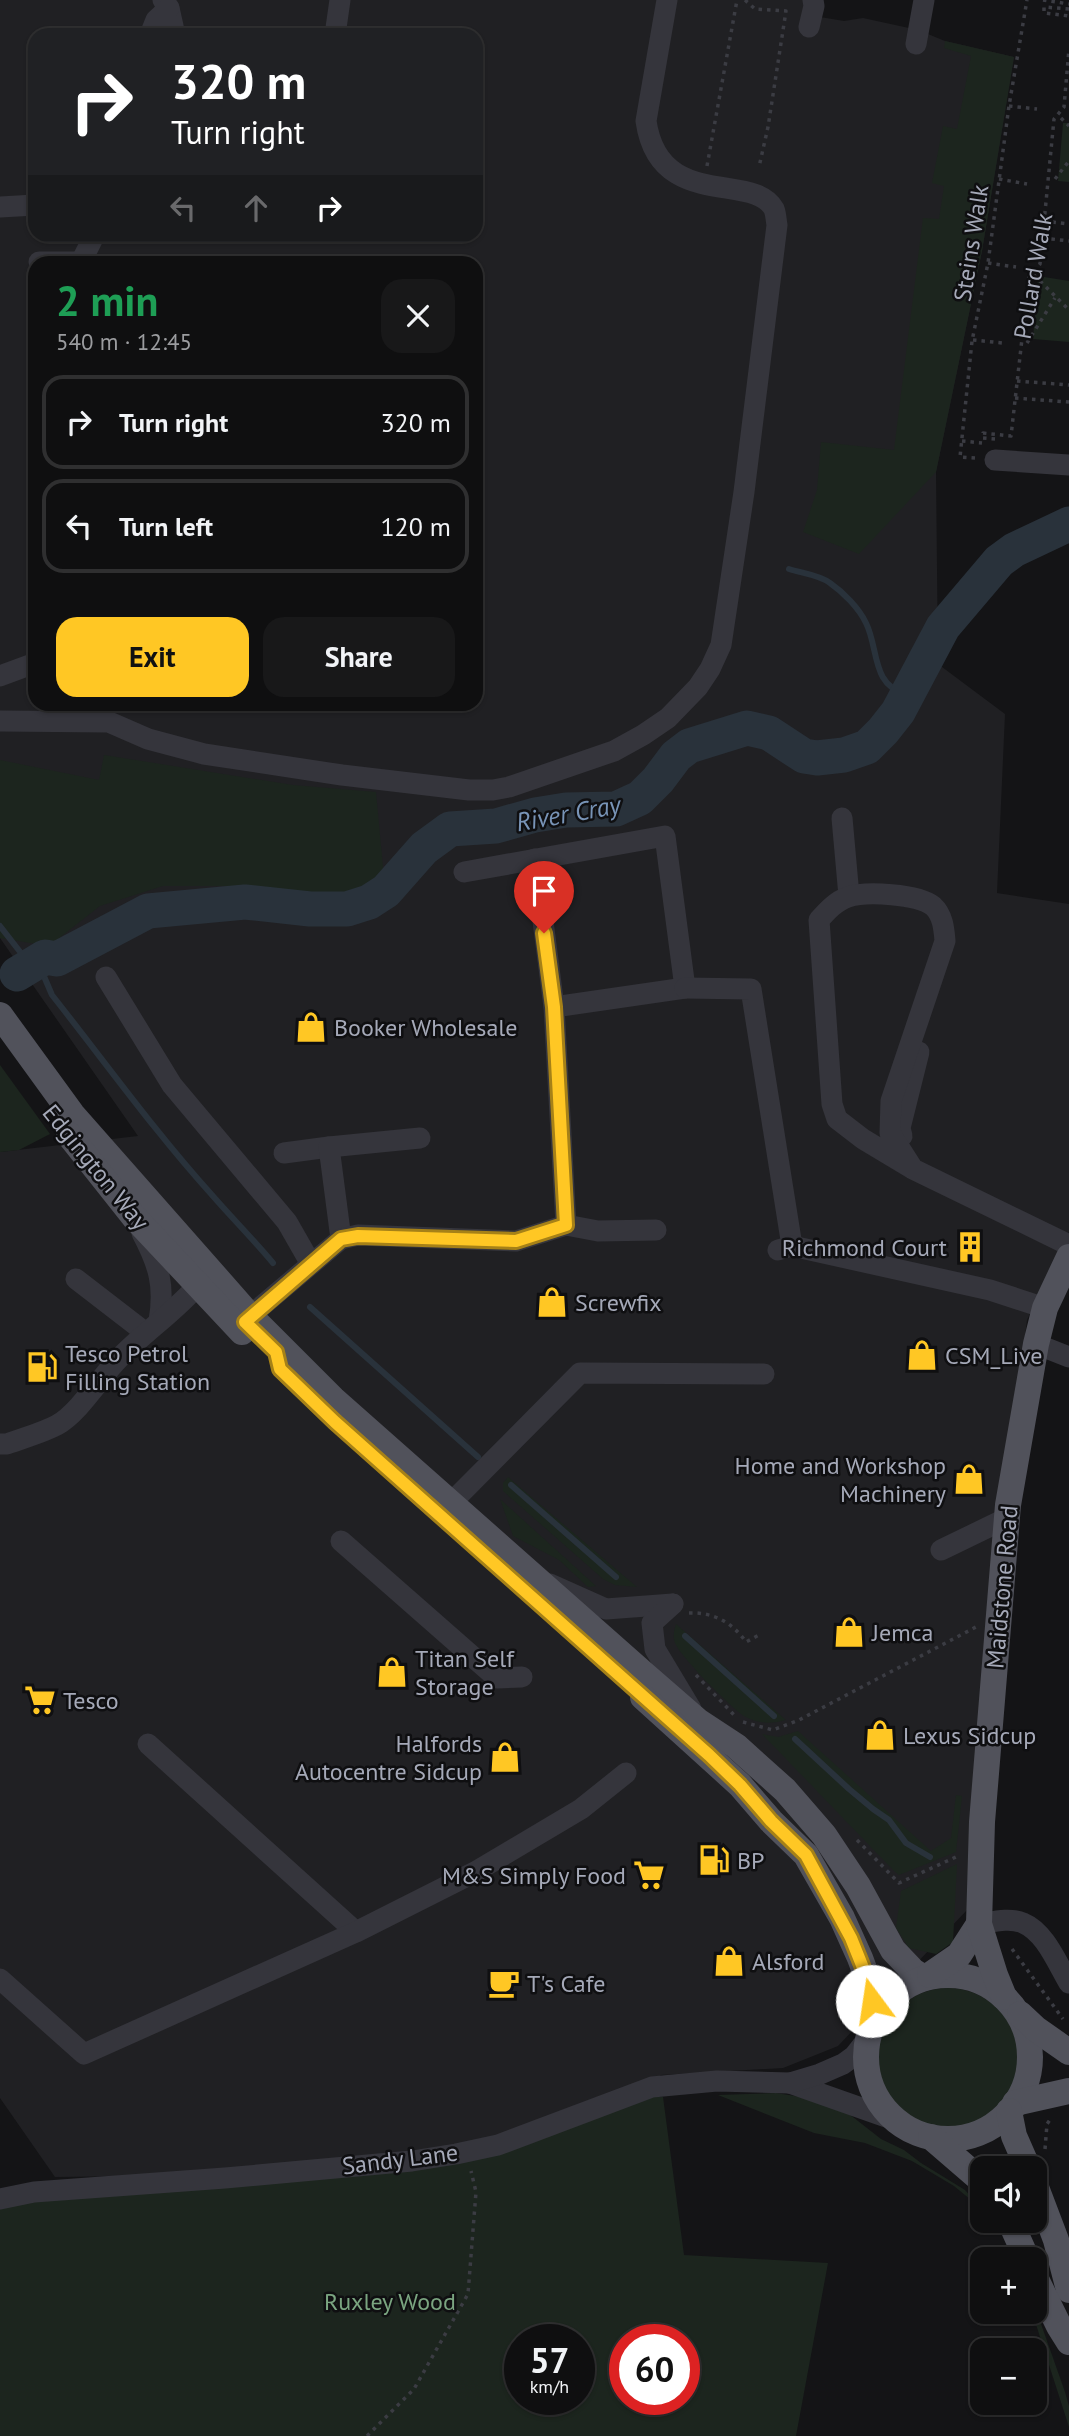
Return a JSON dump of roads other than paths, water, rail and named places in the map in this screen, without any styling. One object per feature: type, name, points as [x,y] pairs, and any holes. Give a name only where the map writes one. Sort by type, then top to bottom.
[{"type":"main road","name":"Edgington Way","points":[[0,1015],[72,1114],[245,1323],[276,1352],[280,1369],[335,1422],[532,1576],[721,1740],[740,1785],[771,1821],[806,1855],[842,1917],[870,1985],[869,2030]]},
{"type":"main road","name":"Edgington Way","points":[[0,1044],[134,1217],[190,1295],[216,1305],[245,1323],[333,1399],[445,1510],[483,1555],[721,1740]]},
{"type":"main road","name":"Edgington Way","points":[[72,1114],[71,1122],[201,1279],[190,1295]]},
{"type":"main road","name":"Maidstone Road","points":[[1010,2004],[995,1975],[982,1822],[1007,1518],[1036,1345],[1045,1308],[1068,1260]]},
{"type":"main road","name":"Edgington Way","points":[[645,1675],[651,1692],[721,1740],[736,1746],[785,1790],[824,1835],[859,1886],[893,1950],[913,1971],[927,1976]]},
{"type":"main road","points":[[991,1923],[959,1955],[895,1995],[869,2030],[866,2067],[874,2093],[883,2108],[911,2130],[931,2137],[960,2139],[992,2127],[1012,2107],[1026,2081],[1031,2057],[1027,2034],[1010,2004]]},
{"type":"main road","points":[[927,1976],[955,1974],[978,1979],[1036,2029],[1069,2052]]},
{"type":"main road","points":[[1012,2107],[1069,2091]]},
{"type":"main road","points":[[1012,2107],[1014,2136],[1023,2156]]},
{"type":"main road","points":[[931,2137],[970,2171]]},
{"type":"main road","points":[[1047,2208],[1062,2239],[1069,2290]]},
{"type":"main road","points":[[1047,2302],[1069,2342]]},
{"type":"street","points":[[336,28],[340,0]]},
{"type":"street","points":[[0,721],[109,713],[148,739],[204,754],[355,777],[469,790],[493,790],[614,751],[668,718],[698,687],[721,645],[744,492],[776,225],[775,211],[768,202],[755,195],[688,181],[671,169],[656,152],[648,137],[646,121],[667,0]]},
{"type":"street","points":[[809,27],[813,0]]},
{"type":"street","points":[[916,44],[924,0]]},
{"type":"street","points":[[153,28],[166,4]]},
{"type":"street","points":[[166,4],[173,28]]},
{"type":"street","points":[[0,207],[28,205]]},
{"type":"street","points":[[995,460],[1069,465]]},
{"type":"street","points":[[0,676],[28,666]]},
{"type":"street","points":[[842,818],[849,896]]},
{"type":"street","points":[[464,872],[665,836],[685,988]]},
{"type":"street","points":[[535,859],[554,1007],[566,1225]]},
{"type":"street","points":[[909,1164],[890,1133],[891,1101],[945,941],[944,924],[934,907],[919,899],[885,894],[849,896],[819,920],[832,1104],[838,1119],[863,1139],[1068,1260]]},
{"type":"street","points":[[106,977],[172,1086],[286,1222],[311,1264]]},
{"type":"street","points":[[554,1007],[685,988],[751,989],[785,1248],[990,1290],[1045,1308]]},
{"type":"street","points":[[285,1153],[420,1138]]},
{"type":"street","points":[[329,1147],[341,1239]]},
{"type":"street","points":[[134,1217],[153,1253],[163,1286],[152,1327]]},
{"type":"street","points":[[245,1323],[341,1239],[358,1236],[516,1241],[566,1225],[598,1230],[656,1230]]},
{"type":"street","points":[[76,1279],[152,1327]]},
{"type":"street","points":[[0,1444],[7,1444],[59,1424],[96,1387],[112,1366],[190,1295]]},
{"type":"street","points":[[1036,1345],[1069,1357]]},
{"type":"street","points":[[445,1510],[580,1373],[764,1374]]},
{"type":"street","points":[[941,1550],[1007,1518]]},
{"type":"street","points":[[965,1538],[1005,1546]]},
{"type":"street","points":[[341,1541],[497,1678],[522,1677]]},
{"type":"street","points":[[532,1576],[606,1609],[673,1604],[652,1623],[655,1649],[698,1721]]},
{"type":"street","points":[[148,1744],[356,1932]]},
{"type":"street","points":[[0,1979],[84,2054],[356,1932],[475,1872],[581,1809],[626,1773]]},
{"type":"street","points":[[991,1923],[1022,1922],[1037,1933],[1069,1983]]},
{"type":"street","name":"Sandy Lane","points":[[0,2199],[34,2192],[412,2161],[467,2152],[498,2144],[652,2087],[718,2081],[790,2082],[838,2067],[854,2056],[869,2030]]},
{"type":"street","name":"Sandy Lane","points":[[790,2082],[895,2120]]},
{"type":"waterway","name":"River Cray","points":[[17,974],[45,957],[57,959],[148,911],[245,902],[310,909],[347,909],[369,902],[386,891],[424,848],[450,829],[496,826],[566,810],[616,809],[640,798],[676,756],[689,746],[747,728],[769,733],[804,756],[817,758],[844,755],[867,747],[898,712],[943,627],[999,561],[1014,550],[1069,524]]},
{"type":"waterway","points":[[789,569],[826,580],[850,601],[866,623],[881,674],[887,683],[906,694]]},
{"type":"waterway","points":[[0,926],[21,953],[45,957],[43,974],[52,995],[170,1147],[273,1263]]},
{"type":"waterway","points":[[310,1307],[478,1457]]},
{"type":"waterway","points":[[511,1485],[616,1577]]},
{"type":"waterway","points":[[685,1636],[774,1716]]},
{"type":"waterway","points":[[795,1739],[849,1789],[889,1820],[906,1843],[930,1857]]},
{"type":"place","name":"Booker Wholesale","points":[[311,1027]]},
{"type":"place","name":"Richmond Court","points":[[970,1247]]},
{"type":"place","name":"Screwfix","points":[[552,1302]]},
{"type":"place","name":"CSM_Live","points":[[922,1355]]},
{"type":"place","name":"Tesco Petrol Filling Station","points":[[42,1367]]},
{"type":"place","name":"Home and Workshop Machinery","points":[[969,1479]]},
{"type":"place","name":"Jemca","points":[[849,1632]]},
{"type":"place","name":"Titan Self Storage","points":[[392,1672]]},
{"type":"place","name":"Tesco","points":[[40,1700]]},
{"type":"place","name":"Lexus Sidcup","points":[[880,1735]]},
{"type":"place","name":"Halfords Autocentre Sidcup","points":[[505,1757]]},
{"type":"place","name":"BP","points":[[714,1860]]},
{"type":"place","name":"M&S Simply Food","points":[[649,1875]]},
{"type":"place","name":"Alsford","points":[[729,1961]]},
{"type":"place","name":"T's Cafe","points":[[504,1983]]},
{"type":"park label","name":"Ruxley Wood","points":[[390,2301]]}]
